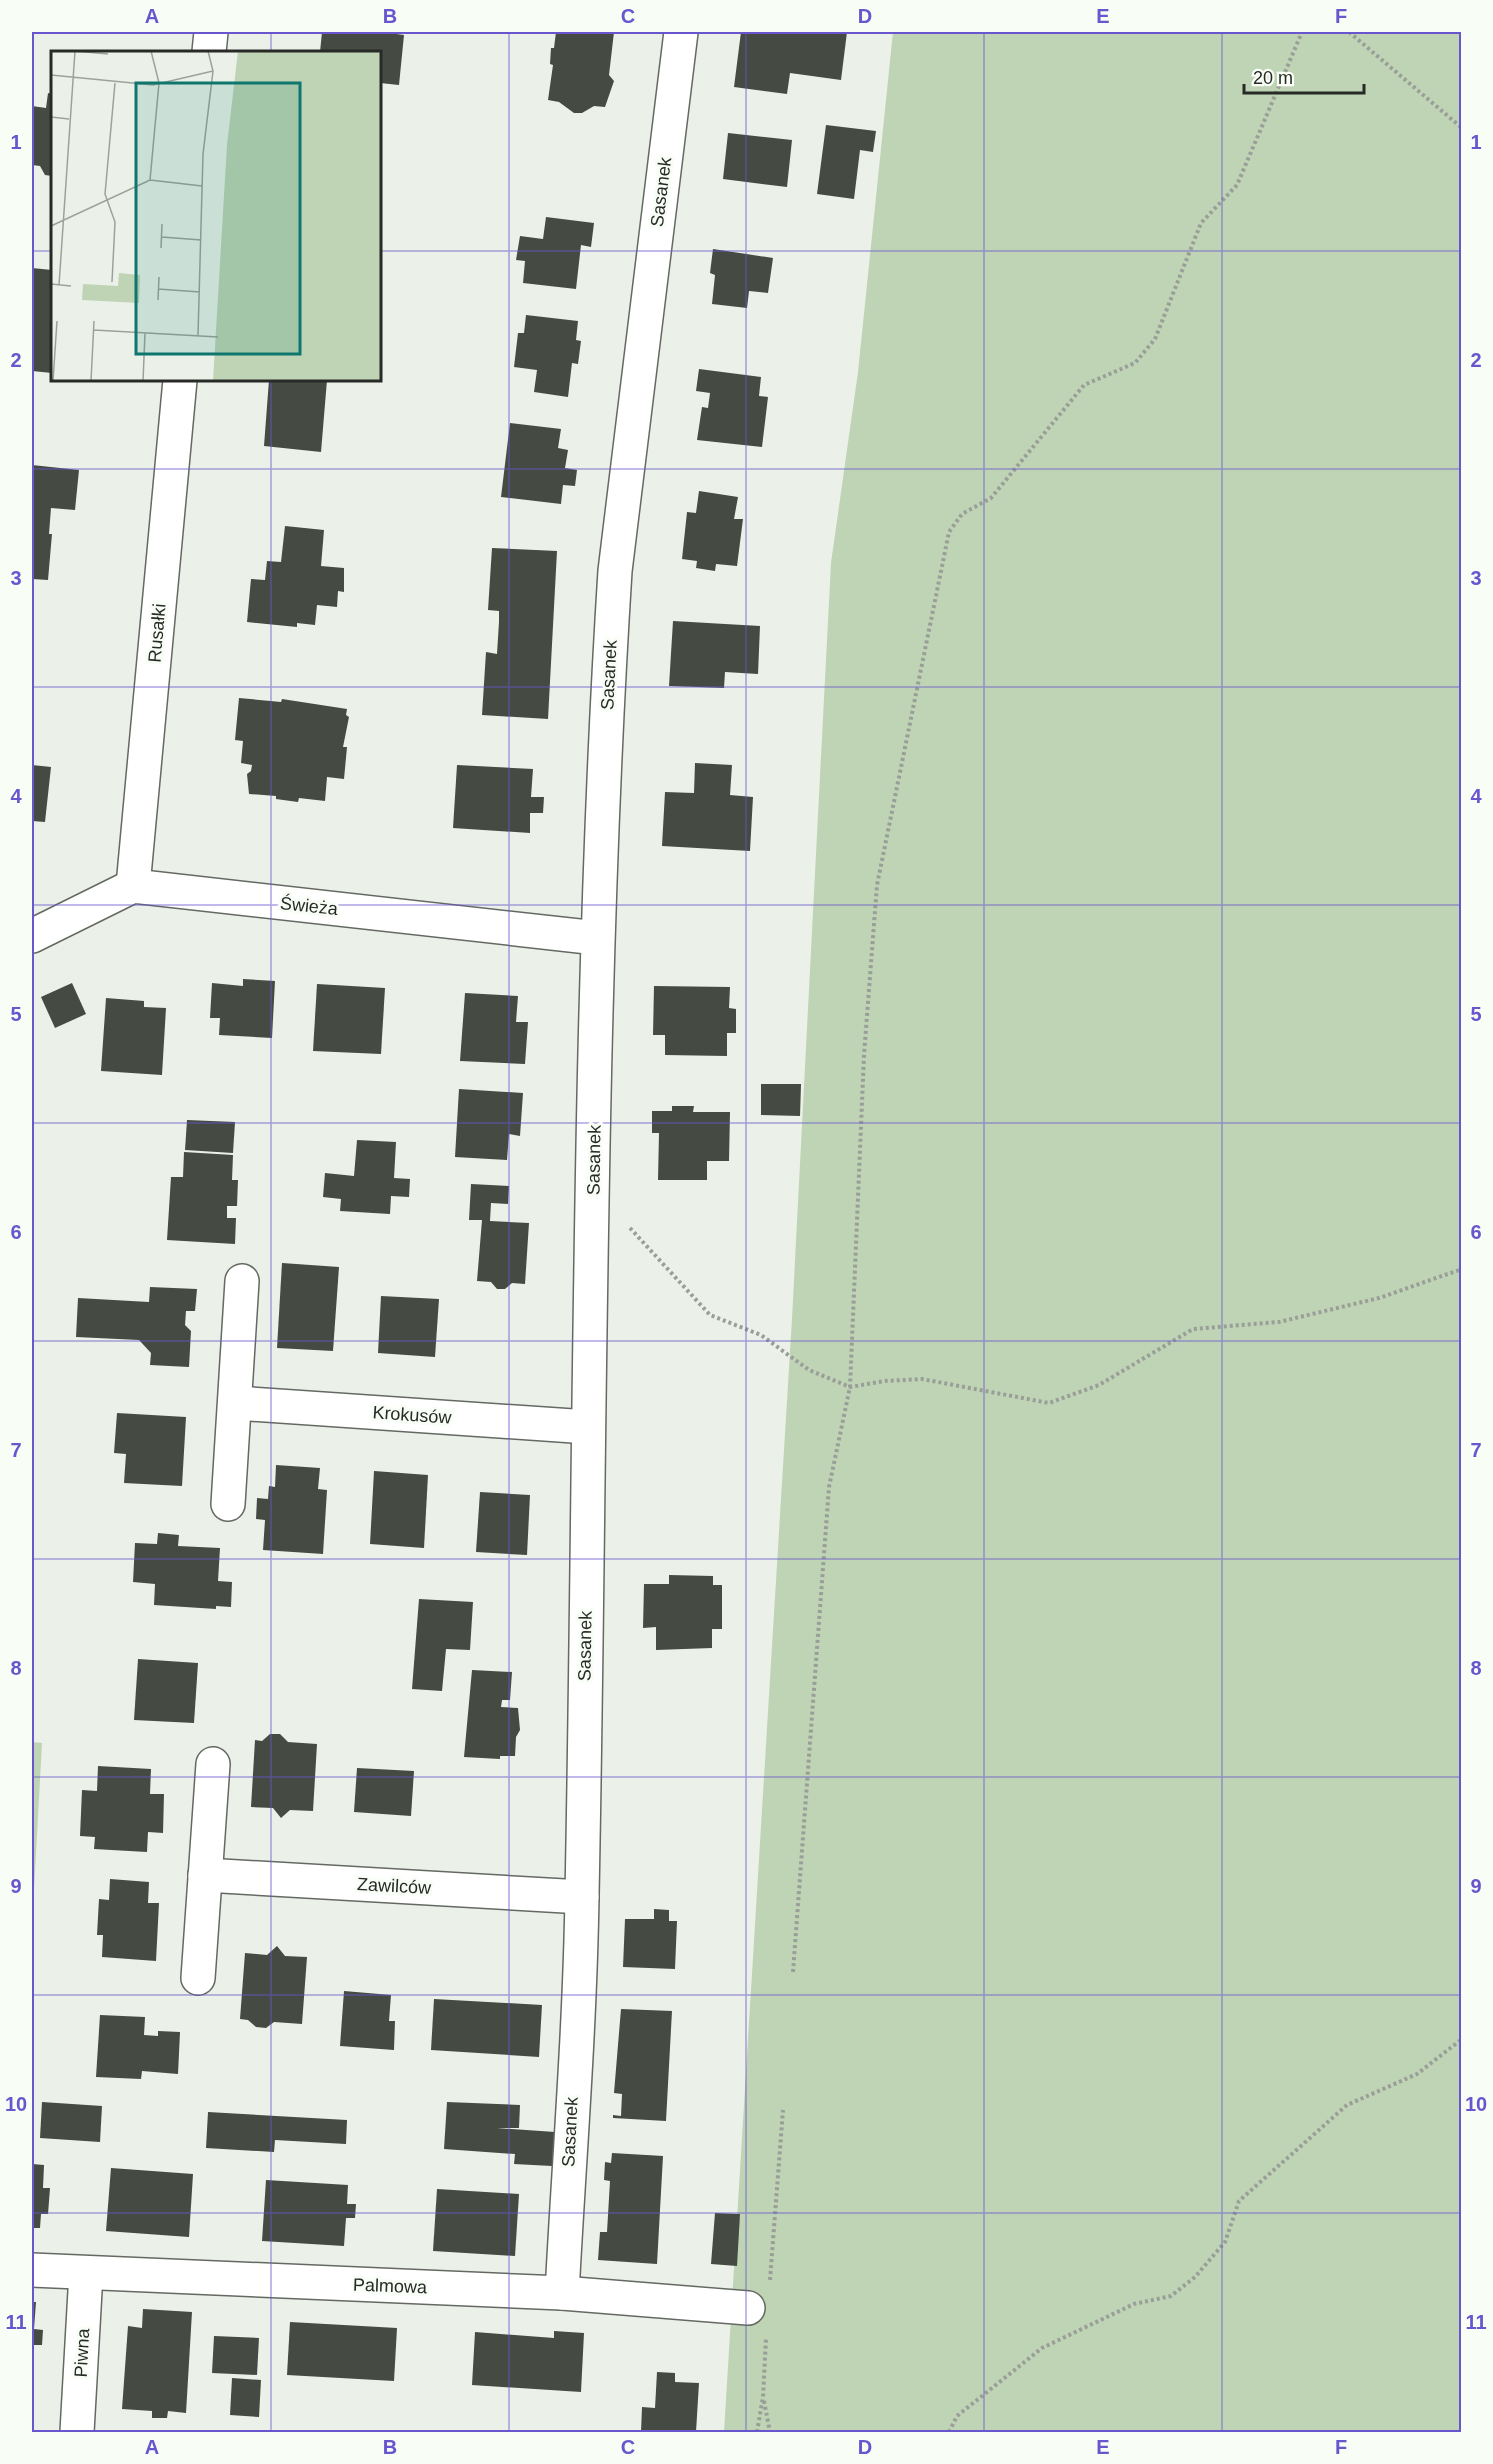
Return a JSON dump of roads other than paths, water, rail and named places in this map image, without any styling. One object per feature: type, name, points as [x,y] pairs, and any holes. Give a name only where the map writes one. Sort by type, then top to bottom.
[{"type":"street","points":[[209,51],[211,32]]},
{"type":"street","name":"Sasanek","points":[[562,2293],[582,1897],[597,938],[615,571],[681,32]]},
{"type":"street","name":"Rusałki","points":[[133,886],[180,381]]},
{"type":"street","points":[[32,936],[133,886]]},
{"type":"street","name":"Świeża","points":[[133,886],[597,938]]},
{"type":"street","points":[[228,1504],[242,1281]]},
{"type":"street","name":"Krokusów","points":[[236,1403],[588,1427]]},
{"type":"street","points":[[198,1978],[213,1764]]},
{"type":"street","name":"Zawilców","points":[[205,1875],[582,1897]]},
{"type":"street","name":"Palmowa","points":[[32,2270],[562,2293],[761,2310]]},
{"type":"street","name":"Piwna","points":[[77,2433],[86,2273]]}]
